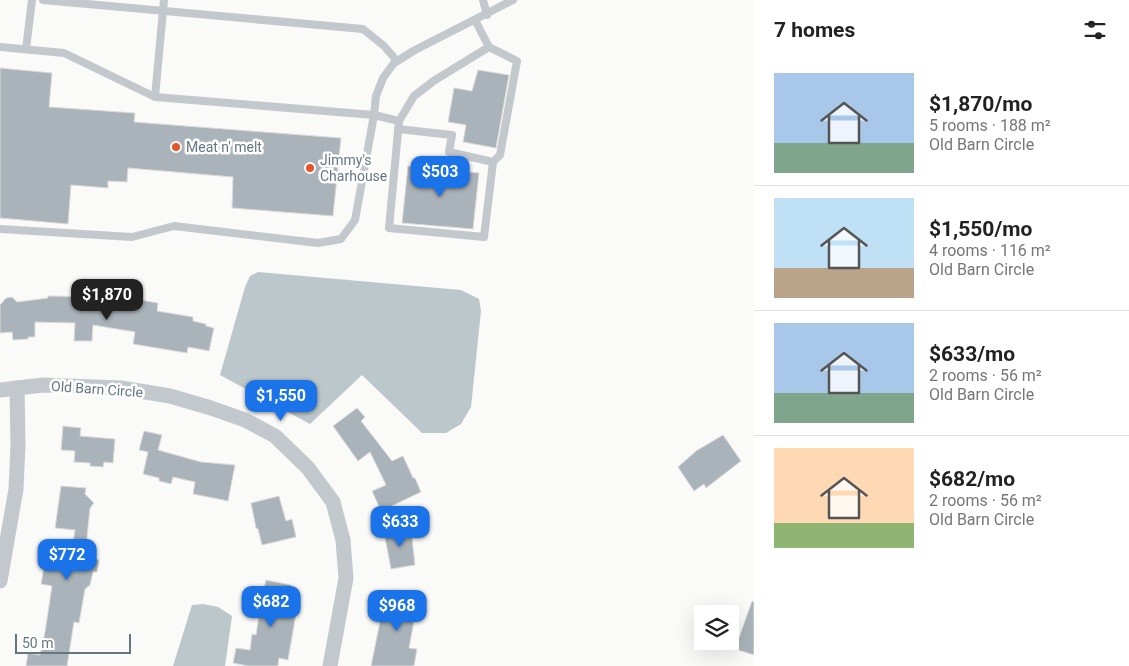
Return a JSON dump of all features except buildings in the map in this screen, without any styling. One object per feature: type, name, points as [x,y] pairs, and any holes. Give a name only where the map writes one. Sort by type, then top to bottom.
[{"type":"street","name":"Old Barn Circle","points":[[0,390],[43,385],[120,388],[170,396],[245,420],[275,436],[308,468],[332,502],[343,540],[346,578],[330,666]]},
{"type":"street","points":[[0,581],[16,489],[18,445],[17,388]]},
{"type":"lane","points":[[26,49],[32,0]]},
{"type":"lane","points":[[42,0],[363,29],[384,46],[397,61]]},
{"type":"lane","points":[[155,97],[164,0]]},
{"type":"lane","points":[[483,0],[487,15]]},
{"type":"lane","points":[[0,228],[132,237],[174,226],[318,243],[341,238],[356,220],[376,96],[383,78],[397,61],[415,50],[487,15],[513,0]]},
{"type":"lane","points":[[475,20],[489,47],[517,60],[500,155],[493,162],[484,237],[389,228],[398,125],[414,96],[435,80],[489,47]]},
{"type":"lane","points":[[0,47],[64,53],[155,97],[374,115],[398,125],[452,135],[449,152],[493,162]]},
{"type":"shaded area","points":[[258,272],[461,290],[479,299],[481,311],[471,407],[461,424],[446,433],[422,433],[362,375],[310,424],[220,375],[245,287],[250,276]]},
{"type":"shaded area","points":[[203,604],[218,607],[232,616],[225,666],[173,666],[192,605]]},
{"type":"place","name":"Meat n' melt","points":[[176,147]]},
{"type":"place","name":"Jimmy's Charhouse","points":[[310,168]]}]
